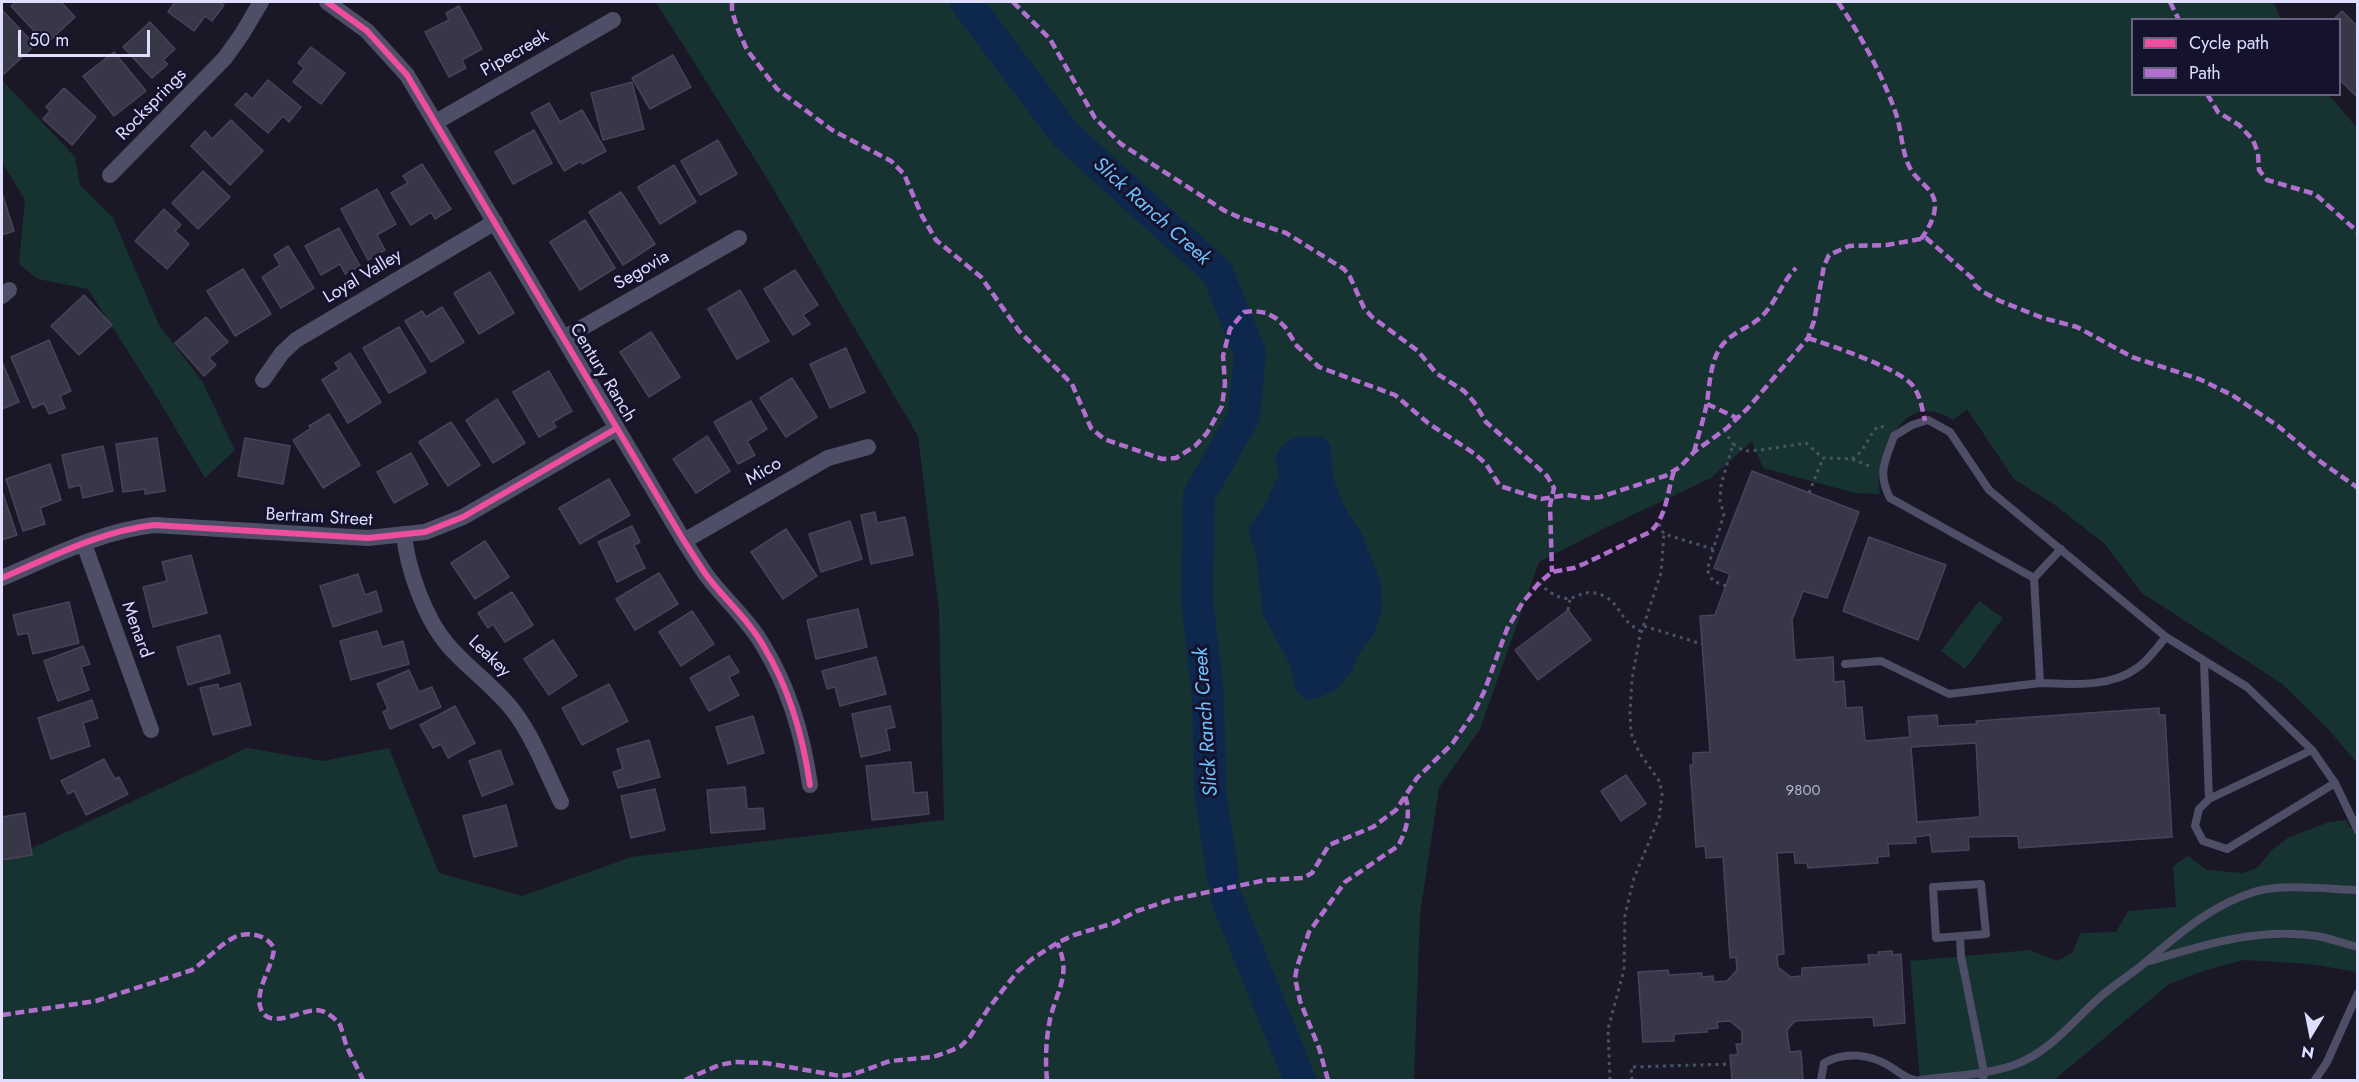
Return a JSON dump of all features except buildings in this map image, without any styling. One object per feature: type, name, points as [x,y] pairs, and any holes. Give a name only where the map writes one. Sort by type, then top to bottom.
[{"type":"street","name":"Rocksprings","points":[[110,175],[225,58],[261,2]]},
{"type":"street","name":"Century Ranch","points":[[327,2],[360,25],[388,52],[407,75],[684,541],[707,576],[738,611],[764,646],[786,690],[795,715],[806,754],[810,785]]},
{"type":"street","name":"Pipecreek","points":[[436,122],[613,20]]},
{"type":"street","name":"Loyal Valley","points":[[263,380],[282,353],[296,340],[495,222]]},
{"type":"street","name":"Segovia","points":[[564,338],[739,238]]},
{"type":"street","name":"Bertram Street","points":[[2,578],[129,528],[154,525],[368,538],[425,532],[463,517],[617,429]]},
{"type":"street","name":"Mico","points":[[684,541],[828,458],[868,447]]},
{"type":"street","name":"Leakey","points":[[404,534],[409,563],[429,613],[440,633],[446,643],[516,714],[561,802]]},
{"type":"street","name":"Menard","points":[[84,544],[151,730]]},
{"type":"lane","points":[[2034,578],[1890,498],[1883,483],[1882,470],[1894,436],[1912,425],[1928,420],[1950,432],[1989,490],[2166,637],[2247,687],[2312,750],[2335,783],[2358,831]]},
{"type":"lane","points":[[2040,683],[2034,578],[2061,549]]},
{"type":"lane","points":[[1845,664],[1881,661],[1949,694],[2040,683],[2084,685],[2121,677],[2138,668],[2166,637]]},
{"type":"lane","points":[[2204,661],[2209,799]]},
{"type":"lane","points":[[2312,750],[2209,799],[2199,809],[2195,826],[2204,841],[2227,849],[2335,783]]},
{"type":"lane","points":[[1981,884],[1986,934],[1960,936],[1936,938],[1933,887],[1981,884]]},
{"type":"lane","points":[[1920,1080],[1984,1076],[2035,1055],[2059,1037],[2100,997],[2146,962],[2179,932],[2221,904],[2259,891],[2302,888],[2358,890]]},
{"type":"lane","points":[[2146,962],[2201,945],[2250,935],[2284,934],[2321,937],[2358,947]]},
{"type":"lane","points":[[1960,936],[1961,956],[1984,1076]]},
{"type":"lane","points":[[2315,1080],[2327,1062],[2358,993]]},
{"type":"lane","points":[[1821,1080],[1824,1063],[1834,1057],[1860,1055],[1887,1065],[1915,1080]]},
{"type":"path","points":[[1852,459],[1867,446],[1874,429],[1879,426],[1884,428]]},
{"type":"path","points":[[1724,430],[1733,444],[1744,451],[1806,443],[1823,458],[1852,459],[1879,470]]},
{"type":"path","points":[[1725,586],[1713,581],[1707,570],[1724,514],[1720,501],[1721,485],[1733,444]]},
{"type":"path","points":[[1809,493],[1823,458]]},
{"type":"path","points":[[1610,1080],[1608,1029],[1624,970],[1625,915],[1634,878],[1659,818],[1662,795],[1660,782],[1639,752],[1632,733],[1630,712],[1632,679],[1642,632],[1661,573],[1664,534],[1659,524]]},
{"type":"path","points":[[1664,534],[1713,549]]},
{"type":"path","points":[[1539,583],[1561,600],[1587,593],[1606,597],[1614,602],[1630,624],[1642,632]]},
{"type":"path","points":[[1568,610],[1570,599]]},
{"type":"path","points":[[1644,626],[1702,644]]},
{"type":"path","points":[[1632,1080],[1631,1067],[1731,1064]]},
{"type":"green space","points":[[656,2],[2273,2],[2281,18],[2131,18],[2131,96],[2330,96],[2357,128],[2357,763],[2328,729],[2281,683],[2142,593],[2105,544],[2055,505],[2014,479],[1967,409],[1953,420],[1929,411],[1919,412],[1903,422],[1890,441],[1883,457],[1879,483],[1880,494],[1855,493],[1763,468],[1752,441],[1711,478],[1539,562],[1480,729],[1439,788],[1420,914],[1414,1080],[2,1080],[2,862],[247,748],[323,761],[389,748],[439,873],[522,896],[631,857],[944,820],[939,610],[918,436],[765,175]]},
{"type":"green space","points":[[2,80],[75,157],[80,185],[113,218],[159,325],[202,381],[235,450],[205,478],[88,289],[38,279],[19,264],[25,200],[2,162]]},
{"type":"green space","points":[[1979,601],[2003,618],[1965,669],[1941,651]]},
{"type":"green space","points":[[2347,820],[2350,828],[2357,825],[2357,972],[2310,964],[2244,960],[2203,971],[2169,984],[2054,1080],[1920,1080],[1910,961],[2030,950],[2057,961],[2072,953],[2081,933],[2116,932],[2128,911],[2176,907],[2173,866],[2188,856],[2207,870],[2243,873],[2257,868],[2273,849],[2288,838],[2329,822]]},
{"type":"water","points":[[1318,436],[1327,440],[1331,448],[1333,478],[1344,506],[1361,532],[1381,583],[1382,609],[1374,634],[1358,655],[1352,671],[1338,688],[1321,697],[1308,700],[1298,694],[1291,666],[1263,615],[1256,553],[1249,534],[1249,526],[1264,507],[1279,474],[1275,458],[1278,451],[1285,443],[1297,437]]},
{"type":"waterway","name":"Slick Ranch Creek","points":[[966,2],[1065,134],[1217,272],[1250,353],[1244,416],[1199,495],[1197,599],[1208,697],[1210,791],[1223,877]]},
{"type":"waterway","name":"Slick Ranch Creek","points":[[1227,900],[1300,1080]]},
{"type":"marked path","points":[[732,2],[732,11],[747,50],[777,89],[832,130],[891,161],[904,174],[922,216],[936,240],[981,277],[1019,331],[1072,384],[1091,428],[1104,439],[1162,459],[1176,458],[1195,446],[1207,433],[1222,406],[1225,384],[1223,356],[1230,329],[1244,312],[1254,311],[1267,313],[1277,319],[1297,346],[1319,367],[1395,395],[1428,423],[1475,454],[1486,464],[1500,486],[1541,499],[1567,495],[1600,497],[1665,476],[1680,467],[1694,452],[1727,428],[1748,408],[1808,338],[1814,321],[1824,266],[1829,255],[1849,246],[1887,245],[1926,238],[1972,278],[1975,285],[1983,292],[2043,318],[2077,327],[2132,357],[2199,379],[2232,395],[2278,426],[2321,462],[2358,488]]},
{"type":"marked path","points":[[1013,2],[1050,39],[1095,118],[1121,144],[1225,211],[1286,233],[1344,269],[1364,308],[1372,317],[1418,351],[1436,373],[1464,391],[1486,422],[1547,476],[1554,488],[1550,505],[1552,572]]},
{"type":"marked path","points":[[1838,2],[1877,68],[1897,118],[1910,168],[1934,199],[1935,210],[1929,227],[1921,239]]},
{"type":"marked path","points":[[2170,2],[2178,18]]},
{"type":"marked path","points":[[2208,96],[2218,112],[2239,125],[2253,140],[2258,153],[2259,170],[2267,180],[2315,194],[2358,232]]},
{"type":"marked path","points":[[1694,452],[1706,408],[1715,357],[1727,340],[1764,314],[1796,268]]},
{"type":"marked path","points":[[1808,338],[1864,358],[1905,379],[1918,394],[1925,421]]},
{"type":"marked path","points":[[1707,404],[1737,418]]},
{"type":"marked path","points":[[685,1080],[719,1065],[735,1062],[766,1063],[840,1076],[854,1074],[890,1061],[933,1057],[961,1046],[1017,972],[1057,943],[1170,900],[1266,880],[1303,878],[1312,873],[1329,845],[1373,827],[1396,810],[1417,778],[1452,744],[1473,714],[1484,692],[1507,629],[1523,602],[1539,583],[1552,572],[1574,568],[1650,532],[1663,512],[1674,471]]},
{"type":"marked path","points":[[1328,1080],[1319,1048],[1300,1001],[1295,978],[1297,967],[1309,932],[1345,882],[1398,846],[1407,821],[1408,809],[1405,796]]},
{"type":"marked path","points":[[2,1015],[96,1001],[192,970],[233,938],[244,934],[256,935],[267,940],[274,948],[260,992],[260,1006],[264,1014],[278,1019],[315,1010],[329,1015],[340,1025],[347,1047],[363,1080]]},
{"type":"marked path","points":[[1047,1080],[1048,1031],[1063,971],[1061,953],[1057,943]]},
{"type":"cycle path","points":[[327,2],[367,31],[407,75],[684,541],[707,576],[758,637],[781,680],[794,714],[804,749],[810,785]]},
{"type":"cycle path","points":[[2,578],[96,539],[154,525],[368,538],[425,532],[463,517],[617,428]]}]
